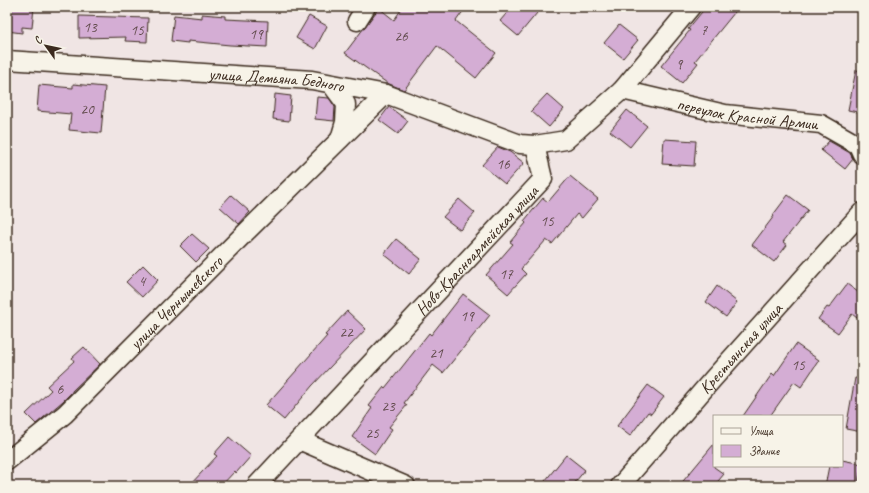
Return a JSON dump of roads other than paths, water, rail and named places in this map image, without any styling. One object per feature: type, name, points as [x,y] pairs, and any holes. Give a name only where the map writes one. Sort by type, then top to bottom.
[{"type":"street","points":[[535,145],[566,140],[622,90],[691,7]]},
{"type":"street","name":"улица Демьяна Бедного","points":[[7,60],[312,80],[386,94],[520,144],[535,145]]},
{"type":"street","points":[[331,84],[346,104],[340,139]]},
{"type":"street","name":"переулок Красной Армии","points":[[622,90],[725,114],[821,124],[858,145],[862,154]]},
{"type":"street","name":"улица Чернышевского","points":[[7,460],[65,414],[386,94]]},
{"type":"street","name":"Ново-Красноармейская улица","points":[[256,486],[543,179],[535,145]]},
{"type":"street","name":"Крестьянская улица","points":[[620,486],[862,212]]},
{"type":"street","points":[[299,440],[406,486]]}]
